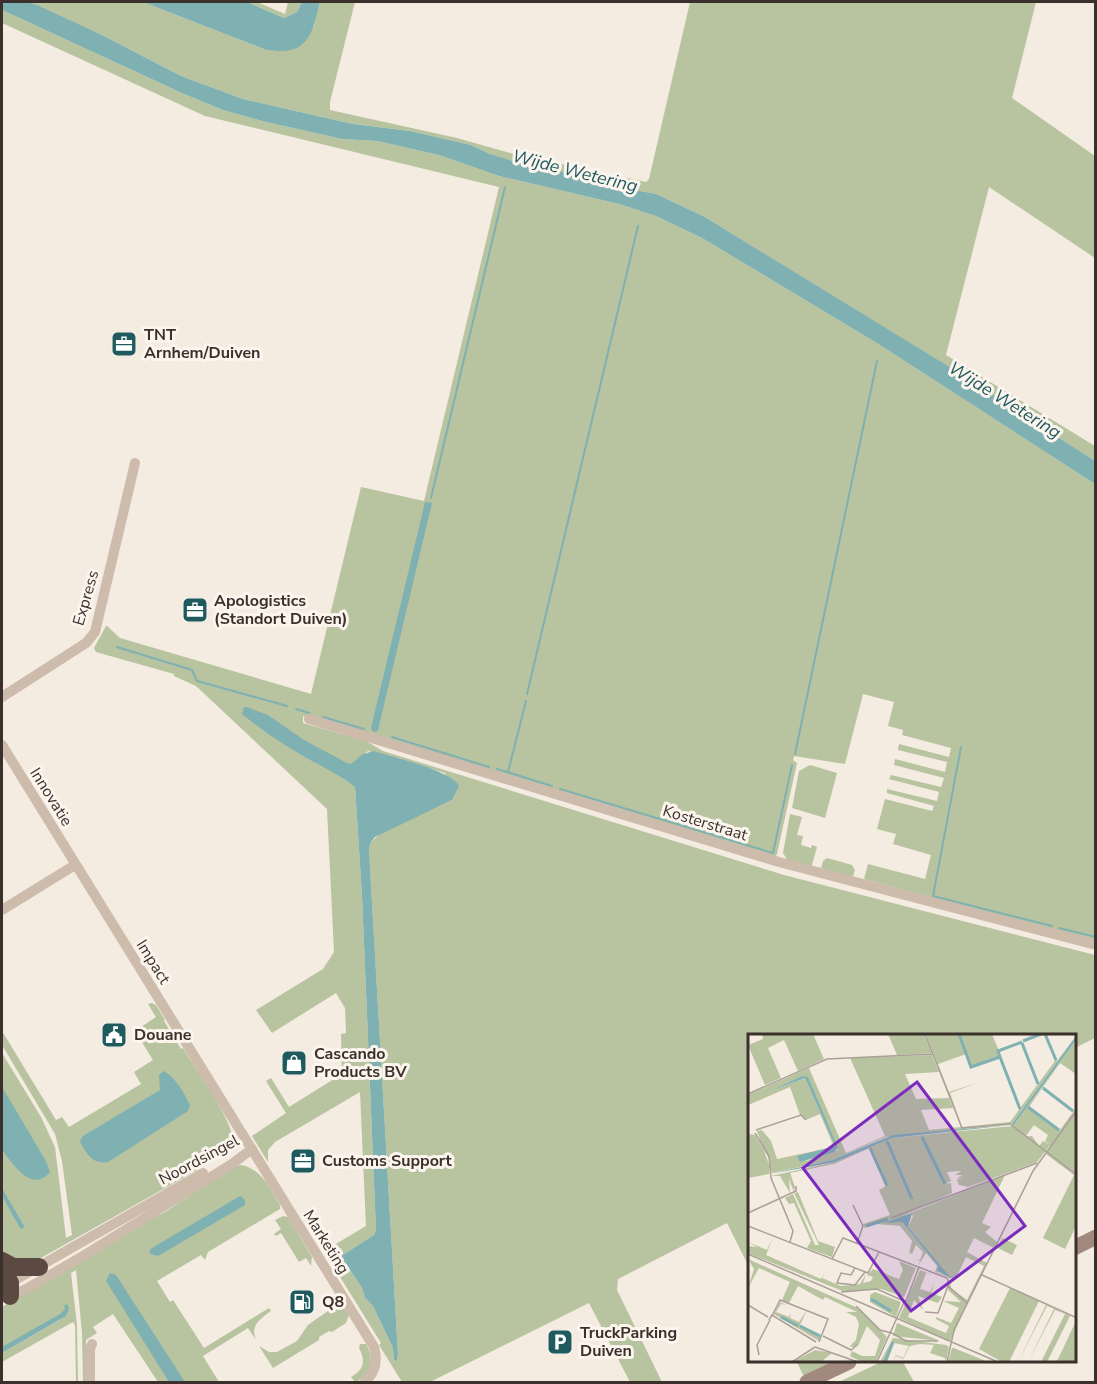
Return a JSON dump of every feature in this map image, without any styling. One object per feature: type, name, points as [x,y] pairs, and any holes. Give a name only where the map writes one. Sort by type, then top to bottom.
[{"type":"highway","points":[[2,1261],[13,1267],[39,1267]]},
{"type":"street","name":"Express","points":[[2,697],[80,647],[95,632],[135,463]]},
{"type":"street","name":"Kosterstraat","points":[[309,719],[779,862],[1095,945]]},
{"type":"street","name":"Innovatie","points":[[2,746],[75,865]]},
{"type":"street","points":[[2,910],[75,865]]},
{"type":"street","name":"Impact","points":[[75,865],[252,1149]]},
{"type":"street","name":"Noordsingel","points":[[12,1284],[229,1158],[252,1149]]},
{"type":"street","name":"Noordsingel","points":[[12,1284],[232,1164],[252,1149]]},
{"type":"street","name":"Marketing","points":[[252,1149],[374,1347],[376,1365],[365,1383]]},
{"type":"street","points":[[1076,1247],[1095,1237]]},
{"type":"street","points":[[90,1383],[90,1349],[93,1344]]},
{"type":"street","points":[[807,1383],[847,1363]]},
{"type":"green space","points":[[27,2],[143,2],[264,49],[302,44],[314,26],[320,2],[355,2],[330,102],[330,110],[457,138],[514,154],[646,182],[649,179],[690,2],[1036,2],[1012,98],[1095,156],[1095,258],[989,187],[946,355],[1095,446],[1095,461],[950,368],[705,217],[656,194],[619,187],[601,180],[569,173],[539,169],[490,154],[471,145],[410,131],[353,124],[243,99],[181,76],[102,35]]},
{"type":"green space","points":[[247,2],[257,2],[285,14],[288,2],[302,2],[297,12],[284,18]]},
{"type":"green space","points":[[2,10],[223,110],[342,139],[377,141],[439,155],[499,176],[619,204],[656,216],[702,238],[880,345],[1095,484],[1095,942],[864,879],[868,864],[925,879],[931,855],[893,844],[896,834],[877,829],[885,799],[932,811],[934,806],[887,793],[887,789],[937,801],[939,792],[889,779],[891,775],[941,787],[944,778],[894,765],[895,759],[945,772],[947,762],[898,750],[899,744],[949,757],[951,748],[902,735],[903,730],[888,726],[894,702],[863,694],[845,764],[794,756],[793,760],[797,763],[774,859],[303,716],[303,723],[366,741],[383,751],[784,875],[1095,955],[1095,1038],[1076,1048],[1076,1034],[748,1034],[748,1265],[727,1223],[618,1279],[617,1290],[662,1382],[630,1382],[589,1303],[430,1382],[402,1382],[379,1345],[381,1343],[324,1251],[366,1226],[360,1092],[275,1142],[268,1150],[268,1162],[252,1136],[286,1113],[266,1081],[271,1078],[289,1107],[342,1074],[341,1034],[346,1033],[345,1008],[336,993],[272,1033],[256,1010],[323,969],[334,952],[327,809],[196,686],[174,674],[96,652],[94,648],[107,626],[120,638],[311,694],[361,487],[424,501],[499,187],[205,116],[2,23]],"holes":[[[368,751],[445,773],[452,800],[381,833],[371,842],[369,851],[397,1361],[394,1360],[393,1348],[373,1306],[365,1298],[362,1288],[341,1256],[374,1235],[376,1230],[362,896],[355,787],[349,766]]]},
{"type":"green space","points":[[810,765],[837,773],[825,818],[792,808],[799,771]]},
{"type":"green space","points":[[790,814],[802,817],[797,835],[803,836],[801,845],[817,847],[812,865],[809,867],[788,861],[783,853]]},
{"type":"green space","points":[[827,858],[852,865],[855,870],[853,876],[849,878],[821,868],[823,861]]},
{"type":"green space","points":[[148,1004],[156,1005],[181,1049],[183,1048],[220,1108],[231,1131],[230,1146],[215,1160],[39,1259],[6,1259],[2,1250],[2,1053],[41,1117],[55,1147],[66,1238],[72,1235],[62,1161],[55,1134],[2,1045],[2,1031],[56,1120],[62,1117],[69,1127],[141,1084],[134,1072],[153,1060],[135,1031],[156,1017]]},
{"type":"green space","points":[[241,1165],[255,1171],[265,1180],[280,1205],[280,1209],[208,1252],[205,1260],[201,1255],[157,1281],[170,1302],[173,1300],[204,1348],[269,1308],[271,1311],[255,1326],[256,1340],[248,1328],[203,1356],[219,1382],[158,1382],[113,1314],[93,1327],[97,1333],[86,1340],[86,1382],[83,1382],[82,1333],[76,1270],[71,1273],[77,1325],[78,1382],[76,1382],[75,1325],[73,1322],[2,1362],[2,1353],[65,1315],[2,1350],[2,1307],[135,1227],[165,1212],[235,1166]]},
{"type":"green space","points":[[283,1216],[288,1217],[312,1257],[311,1266],[306,1258],[299,1262],[281,1233],[276,1236],[274,1234],[281,1229],[275,1220]]},
{"type":"green space","points":[[335,1306],[345,1309],[349,1315],[346,1323],[319,1337],[319,1340],[273,1368],[259,1346],[269,1352],[277,1352],[297,1341],[308,1325]]},
{"type":"green space","points":[[360,1344],[366,1344],[371,1361],[365,1376],[355,1382],[351,1377],[359,1371],[363,1361]]},
{"type":"green space","points":[[797,1363],[833,1363],[804,1377]]},
{"type":"green space","points":[[879,1363],[904,1363],[914,1382],[839,1382]]},
{"type":"water","points":[[2,2],[27,2],[37,5],[102,35],[181,76],[243,99],[353,124],[410,131],[471,145],[490,154],[539,169],[569,173],[601,180],[619,187],[656,194],[705,217],[951,368],[1095,461],[1095,484],[880,345],[702,238],[656,216],[619,204],[499,176],[439,155],[377,141],[342,139],[223,110],[2,10]]},
{"type":"water","points":[[143,2],[247,2],[284,18],[297,12],[302,2],[320,2],[314,25],[305,42],[289,50],[278,51],[264,49]]},
{"type":"water","points":[[425,502],[432,503],[376,732],[371,728]]},
{"type":"water","points":[[244,707],[268,715],[304,740],[347,763],[351,764],[363,754],[374,751],[434,770],[454,780],[459,786],[452,800],[375,837],[369,850],[397,1361],[394,1360],[393,1348],[373,1306],[365,1298],[362,1288],[341,1256],[374,1235],[376,1230],[362,896],[355,787],[259,727],[242,714]]},
{"type":"water","points":[[164,1071],[182,1091],[190,1105],[188,1111],[108,1162],[98,1162],[91,1158],[80,1141],[83,1136],[160,1090],[159,1075]]},
{"type":"water","points":[[2,1087],[46,1161],[50,1172],[43,1178],[36,1180],[23,1175],[2,1150]]},
{"type":"water","points":[[2,1188],[24,1226],[23,1229],[20,1228],[2,1196]]},
{"type":"water","points":[[240,1196],[245,1200],[245,1205],[158,1256],[150,1254],[152,1248]]},
{"type":"water","points":[[110,1273],[116,1275],[185,1382],[169,1382],[106,1281]]},
{"type":"water","points":[[67,1304],[69,1308],[66,1316],[2,1353],[2,1347],[60,1314]]},
{"type":"waterway","points":[[431,498],[505,187]]},
{"type":"waterway","points":[[527,694],[638,226]]},
{"type":"waterway","points":[[795,754],[877,361]]},
{"type":"waterway","points":[[117,647],[192,670],[197,681],[287,706]]},
{"type":"waterway","points":[[508,772],[526,701]]},
{"type":"waterway","points":[[296,709],[309,713]]},
{"type":"waterway","points":[[323,717],[364,729]]},
{"type":"waterway","points":[[392,737],[489,767]]},
{"type":"waterway","points":[[961,747],[933,896],[1052,926]]},
{"type":"waterway","points":[[560,789],[773,853],[792,765]]},
{"type":"waterway","points":[[497,769],[552,786]]},
{"type":"waterway","points":[[1059,928],[1096,937]]},
{"type":"place","name":"TNT Arnhem/Duiven","points":[[124,344]]},
{"type":"place","name":"Apologistics (Standort Duiven)","points":[[195,610]]},
{"type":"place","name":"Douane","points":[[114,1035]]},
{"type":"place","name":"Cascando Products BV","points":[[294,1063]]},
{"type":"place","name":"Customs Support","points":[[303,1161]]},
{"type":"place","name":"Q8","points":[[302,1302]]},
{"type":"place","name":"TruckParking Duiven","points":[[560,1342]]},
{"type":"water label","name":"Wijde Wetering","points":[[575,171]]},
{"type":"water label","name":"Wijde Wetering","points":[[1005,400]]}]
